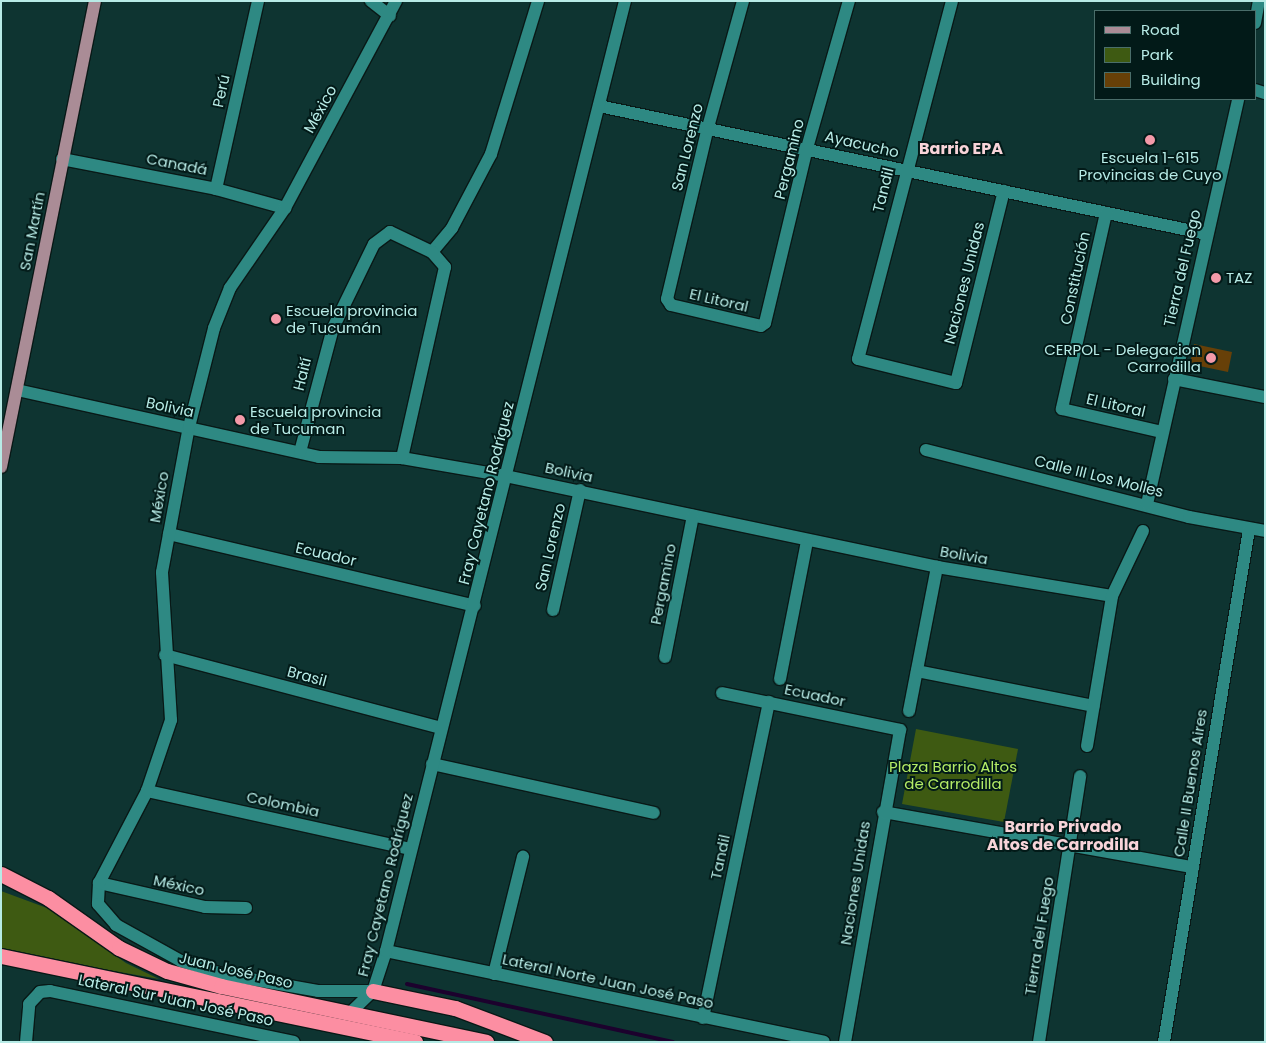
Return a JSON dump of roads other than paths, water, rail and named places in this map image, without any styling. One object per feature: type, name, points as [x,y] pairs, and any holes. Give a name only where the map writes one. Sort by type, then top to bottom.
[{"type":"highway","name":"Juan José Paso","points":[[1,874],[48,898],[119,948],[167,971],[486,1042]]},
{"type":"highway","points":[[1,956],[415,1042]]},
{"type":"highway","points":[[373,991],[455,1008],[546,1042]]},
{"type":"main road","name":"San Martín","points":[[1,467],[95,1]]},
{"type":"street","name":"Perú","points":[[216,188],[258,1]]},
{"type":"street","points":[[371,1],[390,16]]},
{"type":"street","name":"México","points":[[246,908],[205,907],[99,883],[147,791],[171,720],[165,656],[162,572],[189,427],[214,328],[230,288],[285,208],[390,16],[396,1]]},
{"type":"street","points":[[402,458],[445,267],[432,252],[452,228],[491,154],[538,1]]},
{"type":"street","name":"Fray Cayetano Rodríguez","points":[[373,991],[386,951],[441,728],[475,606],[625,1]]},
{"type":"street","name":"San Lorenzo","points":[[668,302],[708,127],[743,1]]},
{"type":"street","name":"Pergamino","points":[[763,326],[807,148],[849,1]]},
{"type":"street","name":"Tandil","points":[[952,1],[905,170],[858,359],[956,383]]},
{"type":"street","points":[[1256,19],[1260,1]]},
{"type":"street","name":"Tierra del Fuego","points":[[1147,504],[1238,100]]},
{"type":"street","name":"Ayacucho","points":[[599,106],[708,127],[1207,234]]},
{"type":"street","name":"Canadá","points":[[62,159],[216,188],[285,208]]},
{"type":"street","name":"Naciones Unidas","points":[[956,383],[1004,191]]},
{"type":"street","name":"Constitución","points":[[1062,409],[1106,213]]},
{"type":"street","name":"Haití","points":[[300,452],[333,328],[374,244],[390,232],[432,252]]},
{"type":"street","name":"El Litoral","points":[[668,302],[763,326]]},
{"type":"street","points":[[1174,379],[1265,397]]},
{"type":"street","name":"Bolivia","points":[[18,390],[319,456],[402,458],[506,476],[580,490],[807,541],[937,567],[1112,596]]},
{"type":"street","name":"El Litoral","points":[[1062,409],[1162,432]]},
{"type":"street","name":"Calle III Los Molles","points":[[926,450],[1249,529],[1265,531]]},
{"type":"street","name":"San Lorenzo","points":[[553,610],[580,490]]},
{"type":"street","name":"Pergamino","points":[[665,657],[693,516]]},
{"type":"street","name":"Calle II Buenos Aires","points":[[1164,1042],[1249,529]]},
{"type":"street","points":[[1086,746],[1112,596],[1143,531]]},
{"type":"street","name":"Ecuador","points":[[169,534],[475,606]]},
{"type":"street","points":[[780,679],[807,541]]},
{"type":"street","points":[[909,711],[937,567]]},
{"type":"street","name":"Brasil","points":[[165,656],[441,728]]},
{"type":"street","points":[[917,671],[1094,706]]},
{"type":"street","name":"Ecuador","points":[[722,693],[900,730]]},
{"type":"street","name":"Tandil","points":[[703,1018],[769,702]]},
{"type":"street","name":"Naciones Unidas","points":[[845,1042],[883,812],[900,730]]},
{"type":"street","points":[[432,764],[654,813]]},
{"type":"street","name":"Tierra del Fuego","points":[[1039,1042],[1080,776]]},
{"type":"street","name":"Colombia","points":[[147,791],[411,849]]},
{"type":"street","points":[[883,812],[1193,867]]},
{"type":"street","points":[[494,974],[523,857]]},
{"type":"street","points":[[99,883],[98,904],[116,925],[181,961],[222,974],[318,991],[373,991]]},
{"type":"street","name":"Lateral Norte Juan José Paso","points":[[386,951],[816,1041]]},
{"type":"street","name":"Lateral Sur Juan José Paso","points":[[26,1042],[29,1004],[40,992],[50,991],[294,1042]]},
{"type":"street","points":[[350,1013],[373,991]]},
{"type":"street","points":[[368,1032],[398,1042]]},
{"type":"waterway","points":[[407,984],[673,1042]]},
{"type":"place","name":"Escuela 1-615 Provincias de Cuyo","points":[[1150,140]]},
{"type":"place","name":"TAZ","points":[[1216,278]]},
{"type":"place","name":"Escuela provincia de Tucumán","points":[[276,319]]},
{"type":"place","name":"CERPOL - Delegacion Carrodilla","points":[[1211,358]]},
{"type":"place","name":"Escuela provincia de Tucuman","points":[[240,420]]},
{"type":"district","name":"Barrio EPA","points":[[961,149]]},
{"type":"district","name":"Barrio Privado Altos de Carrodilla","points":[[1063,836]]},
{"type":"park label","name":"Plaza Barrio Altos de Carrodilla","points":[[953,774]]}]
